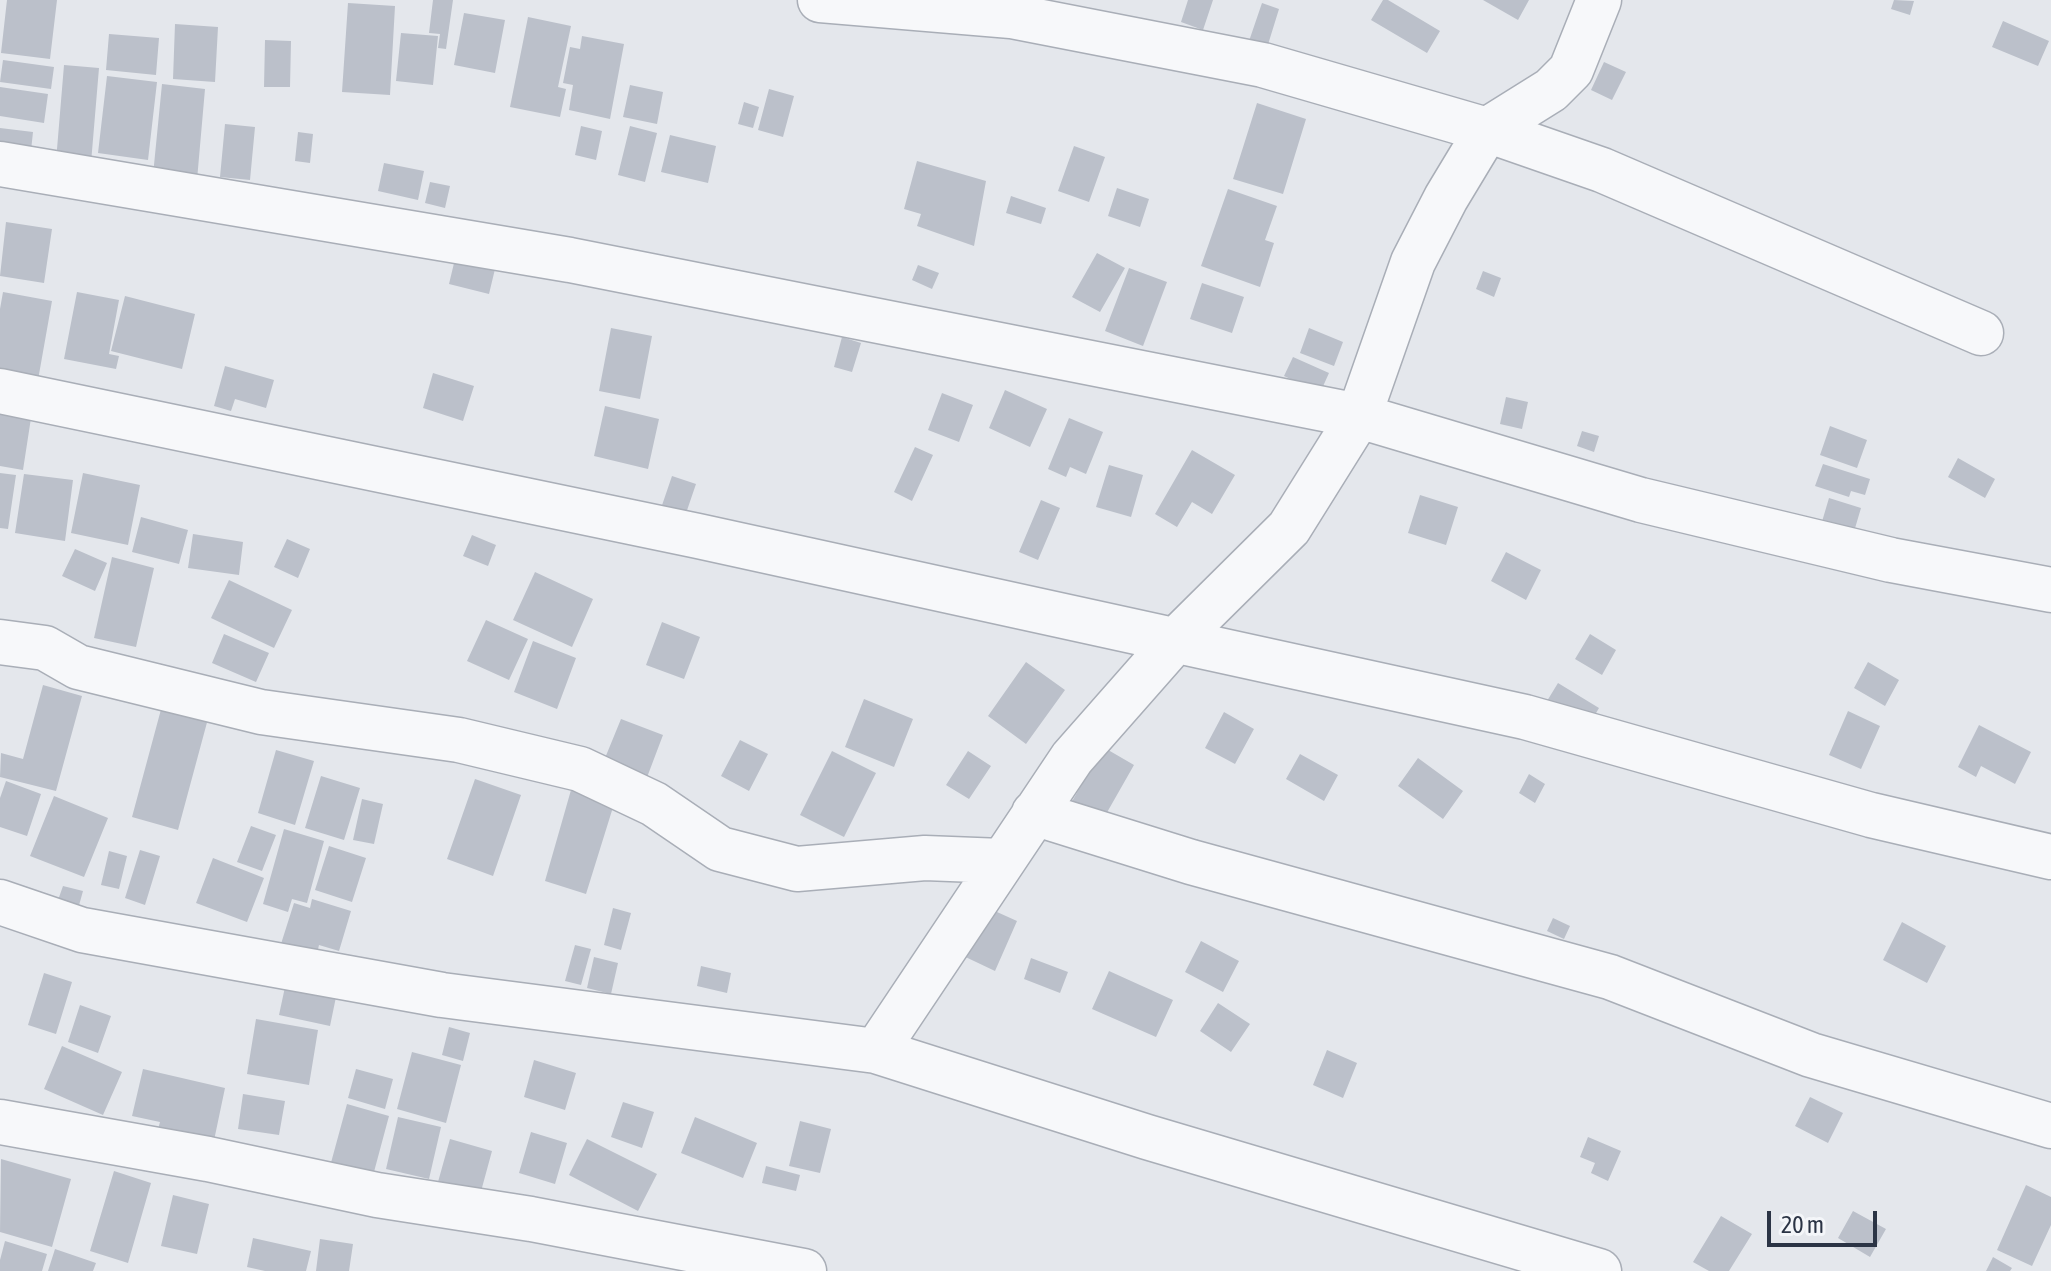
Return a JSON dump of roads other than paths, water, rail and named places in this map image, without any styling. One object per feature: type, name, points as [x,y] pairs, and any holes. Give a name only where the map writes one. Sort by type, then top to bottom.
[{"type":"street","points":[[820,0],[1011,16],[1263,65],[1487,130],[1602,170],[1981,333]]},
{"type":"street","points":[[876,1051],[1072,758],[1175,641],[1289,528],[1359,416],[1413,262],[1446,198],[1487,130],[1551,90],[1571,70],[1599,0]]},
{"type":"street","points":[[0,164],[570,260],[1359,416],[1641,500],[1891,560],[2051,590]]},
{"type":"street","points":[[0,391],[698,536],[1525,717],[1871,815],[2051,857]]},
{"type":"street","points":[[0,642],[45,648],[78,667],[261,712],[459,740],[580,769],[654,804],[720,849],[797,869],[925,858],[1002,861]]},
{"type":"street","points":[[1034,813],[1191,862],[1610,977],[1811,1055],[2051,1126]]},
{"type":"street","points":[[0,902],[82,930],[442,995],[876,1051],[1147,1137],[1599,1271]]},
{"type":"street","points":[[0,1122],[208,1159],[377,1195],[531,1219],[804,1271]]}]
